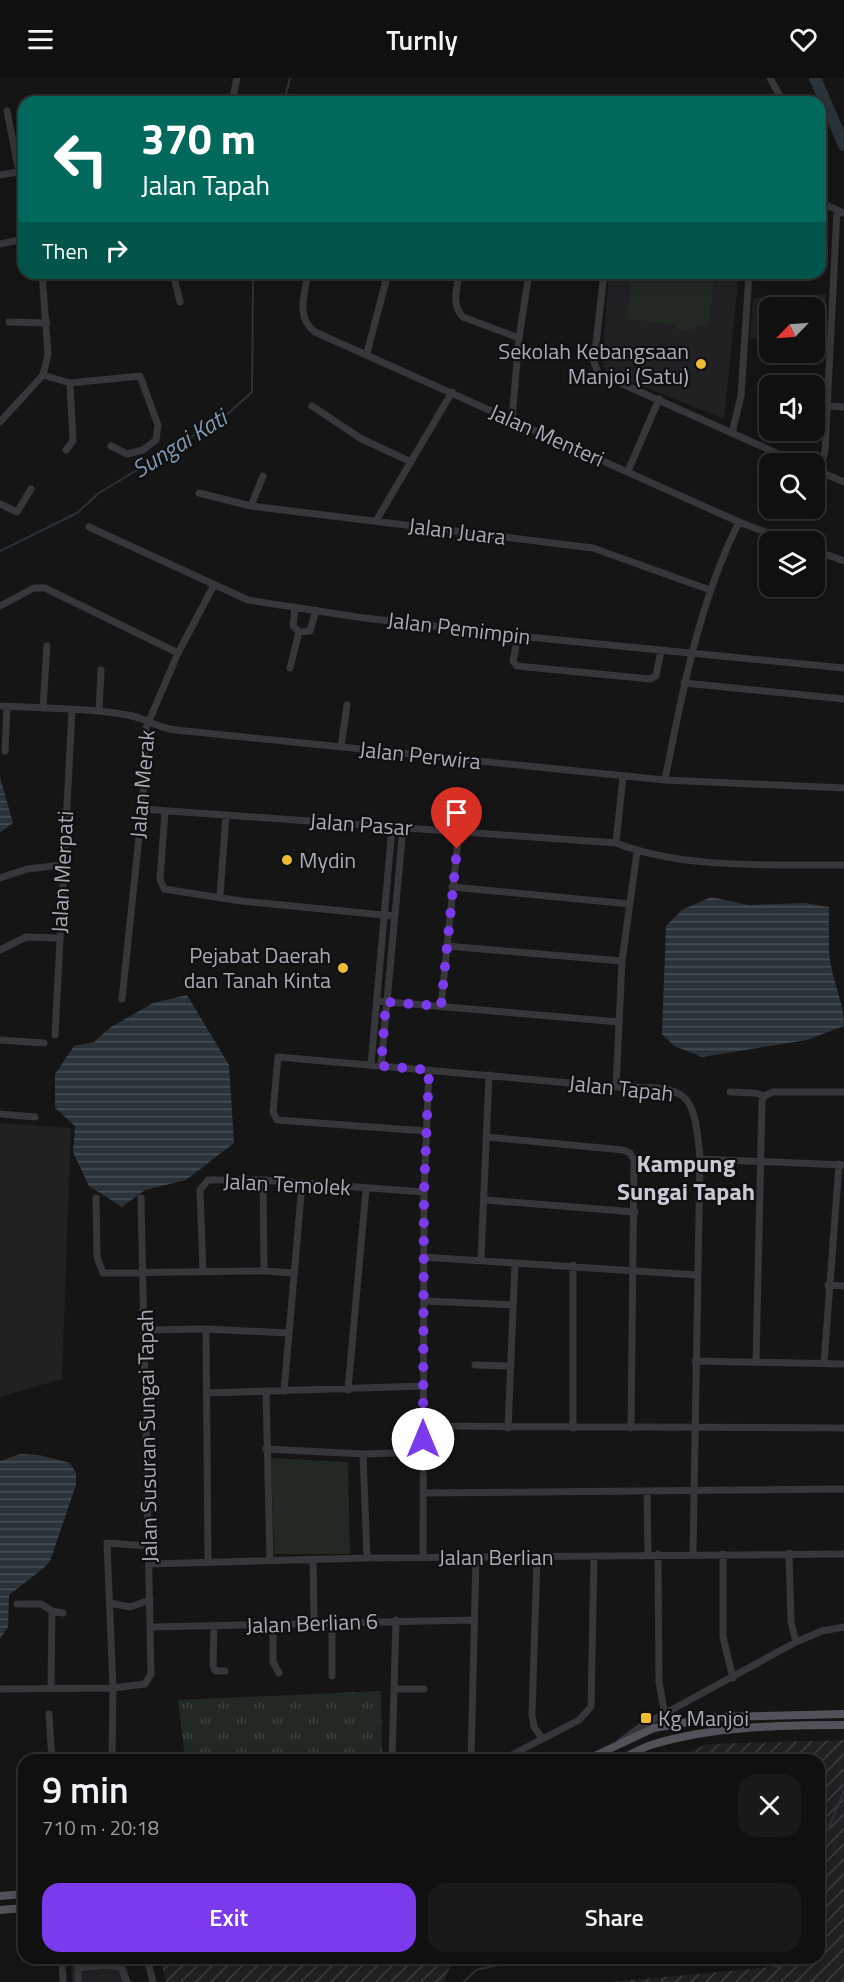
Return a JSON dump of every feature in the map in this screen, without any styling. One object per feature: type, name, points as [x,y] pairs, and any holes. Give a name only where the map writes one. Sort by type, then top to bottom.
[{"type":"main road","points":[[597,1754],[654,1728],[717,1716],[843,1714]]},
{"type":"main road","points":[[653,1744],[658,1734],[677,1724]]},
{"type":"main road","points":[[632,1754],[653,1744],[720,1731],[794,1725],[841,1725]]},
{"type":"main road","points":[[620,1742],[641,1739],[653,1744]]},
{"type":"main road","points":[[0,1896],[18,1894]]},
{"type":"main road","points":[[0,1910],[18,1908]]},
{"type":"street","points":[[233,96],[237,78]]},
{"type":"street","points":[[770,78],[780,96]]},
{"type":"street","points":[[8,111],[18,155]]},
{"type":"street","points":[[0,175],[18,173]]},
{"type":"street","points":[[824,453],[841,211],[826,205]]},
{"type":"street","points":[[0,244],[18,240]]},
{"type":"street","points":[[0,422],[43,375],[48,354],[43,279]]},
{"type":"street","points":[[174,279],[180,302]]},
{"type":"street","name":"Jalan Menteri","points":[[307,279],[302,311],[305,324],[315,332],[367,353],[762,531]]},
{"type":"street","points":[[367,353],[386,279]]},
{"type":"street","points":[[458,279],[455,304],[463,317],[519,338]]},
{"type":"street","points":[[512,418],[519,338],[528,279]]},
{"type":"street","points":[[603,279],[596,368],[603,376],[777,453]]},
{"type":"street","points":[[732,432],[741,396],[749,279]]},
{"type":"street","points":[[9,322],[47,323]]},
{"type":"street","points":[[43,375],[70,383],[140,376],[158,425],[156,440],[143,450],[127,454],[111,446]]},
{"type":"street","points":[[66,450],[73,441],[70,383]]},
{"type":"street","points":[[376,521],[452,392]]},
{"type":"street","points":[[628,471],[659,399]]},
{"type":"street","points":[[312,406],[360,438],[411,462]]},
{"type":"street","points":[[828,406],[844,407]]},
{"type":"street","points":[[825,474],[844,482]]},
{"type":"street","points":[[251,506],[263,476]]},
{"type":"street","points":[[0,504],[17,512],[31,489]]},
{"type":"street","name":"Jalan Juara","points":[[199,493],[251,506],[593,548],[710,590]]},
{"type":"street","points":[[664,780],[684,683],[710,590],[718,563],[739,522]]},
{"type":"street","name":"Jalan Pemimpin","points":[[89,527],[248,600],[518,636],[844,668]]},
{"type":"street","points":[[825,554],[844,561]]},
{"type":"street","name":"Jalan Merak","points":[[122,999],[142,809],[148,720],[178,653],[214,585]]},
{"type":"street","points":[[0,606],[34,588],[45,588],[178,653]]},
{"type":"street","points":[[295,607],[293,626],[299,632]]},
{"type":"street","points":[[299,632],[310,631],[316,610]]},
{"type":"street","points":[[290,668],[299,632]]},
{"type":"street","points":[[518,636],[513,661],[517,666],[650,679],[656,676],[661,650]]},
{"type":"street","points":[[43,708],[47,646]]},
{"type":"street","points":[[99,711],[101,670]]},
{"type":"street","points":[[684,683],[844,699]]},
{"type":"street","points":[[341,747],[347,705]]},
{"type":"street","points":[[3,706],[5,751]]},
{"type":"street","name":"Jalan Perwira","points":[[3,706],[99,711],[148,720],[164,729],[664,780],[844,788]]},
{"type":"street","name":"Jalan Merpati","points":[[55,1035],[58,938],[72,710]]},
{"type":"street","points":[[616,843],[623,776]]},
{"type":"street","name":"Jalan Pasar","points":[[142,809],[616,843],[637,852]]},
{"type":"street","points":[[165,811],[160,879],[162,887],[168,891],[220,896],[241,901],[394,916]]},
{"type":"street","points":[[220,896],[226,815]]},
{"type":"street","points":[[371,1065],[392,827]]},
{"type":"street","points":[[381,1066],[403,828]]},
{"type":"street","points":[[441,1006],[459,830]]},
{"type":"street","points":[[616,1087],[622,961],[637,852],[749,864],[844,865]]},
{"type":"street","points":[[0,878],[27,869],[62,864]]},
{"type":"street","points":[[452,887],[630,904]]},
{"type":"street","points":[[0,950],[26,937],[58,938]]},
{"type":"street","points":[[447,946],[622,961]]},
{"type":"street","points":[[377,1001],[619,1022]]},
{"type":"street","points":[[0,1040],[44,1043]]},
{"type":"street","name":"Jalan Tapah","points":[[426,1131],[278,1120],[273,1112],[278,1057],[616,1087],[668,1089],[685,1096],[695,1114],[700,1159],[693,1427],[693,1553]]},
{"type":"street","points":[[423,1557],[423,1257],[429,1070]]},
{"type":"street","points":[[481,1259],[489,1075]]},
{"type":"street","points":[[730,1092],[755,1093],[763,1099]]},
{"type":"street","points":[[763,1099],[773,1092],[844,1092]]},
{"type":"street","points":[[756,1362],[763,1099]]},
{"type":"street","points":[[0,1114],[35,1117]]},
{"type":"street","points":[[487,1137],[623,1150],[630,1153],[634,1160],[631,1428]]},
{"type":"street","points":[[700,1159],[842,1165],[828,1285],[824,1363]]},
{"type":"street","name":"Jalan Temolek","points":[[202,1272],[200,1190],[204,1184],[215,1179],[263,1180],[424,1192]]},
{"type":"street","points":[[263,1180],[264,1271]]},
{"type":"street","points":[[284,1391],[302,1184]]},
{"type":"street","points":[[348,1390],[366,1189]]},
{"type":"street","points":[[96,1198],[97,1257],[101,1271],[110,1274],[264,1271],[294,1273]]},
{"type":"street","name":"Jalan Susuran Sungai Tapah","points":[[113,1688],[144,1684],[152,1674],[141,1198]]},
{"type":"street","points":[[485,1200],[635,1212]]},
{"type":"street","points":[[423,1257],[573,1265],[696,1275]]},
{"type":"street","points":[[508,1428],[515,1263]]},
{"type":"street","points":[[573,1265],[573,1428]]},
{"type":"street","points":[[828,1285],[844,1286]]},
{"type":"street","points":[[424,1301],[513,1305]]},
{"type":"street","points":[[145,1330],[206,1329],[288,1333]]},
{"type":"street","points":[[206,1329],[208,1563]]},
{"type":"street","points":[[695,1361],[844,1364]]},
{"type":"street","points":[[475,1365],[511,1366]]},
{"type":"street","points":[[207,1393],[423,1386]]},
{"type":"street","points":[[266,1391],[270,1561]]},
{"type":"street","points":[[423,1426],[844,1428]]},
{"type":"street","points":[[266,1449],[363,1454],[423,1452]]},
{"type":"street","points":[[363,1454],[367,1558]]},
{"type":"street","points":[[423,1493],[844,1489]]},
{"type":"street","points":[[647,1491],[648,1555]]},
{"type":"street","points":[[112,1754],[113,1688],[107,1544],[149,1546]]},
{"type":"street","name":"Jalan Berlian","points":[[149,1564],[423,1557],[594,1557],[693,1553],[844,1554]]},
{"type":"street","points":[[789,1553],[791,1622],[796,1642]]},
{"type":"street","points":[[658,1554],[659,1682],[665,1715]]},
{"type":"street","points":[[723,1554],[723,1637],[733,1678]]},
{"type":"street","points":[[513,1754],[579,1720],[591,1707],[594,1557]]},
{"type":"street","points":[[471,1754],[476,1558]]},
{"type":"street","points":[[537,1558],[532,1715],[534,1727],[542,1738]]},
{"type":"street","points":[[313,1559],[314,1622]]},
{"type":"street","points":[[110,1603],[130,1607],[150,1600]]},
{"type":"street","points":[[17,1604],[41,1604],[52,1611],[63,1613]]},
{"type":"street","points":[[51,1688],[52,1611]]},
{"type":"street","points":[[393,1754],[396,1620]]},
{"type":"street","name":"Jalan Berlian 6","points":[[150,1627],[332,1621],[474,1620]]},
{"type":"street","points":[[332,1621],[332,1676]]},
{"type":"street","points":[[273,1623],[273,1662],[279,1673]]},
{"type":"street","points":[[214,1626],[213,1665],[215,1671],[225,1671]]},
{"type":"street","points":[[620,1742],[627,1734],[796,1642],[844,1627]]},
{"type":"street","points":[[0,1689],[113,1688]]},
{"type":"street","points":[[394,1689],[424,1689]]},
{"type":"street","points":[[49,1714],[52,1754]]},
{"type":"street","points":[[63,1964],[63,1982]]},
{"type":"street","points":[[148,1964],[153,1982]]},
{"type":"street","points":[[63,1969],[106,1965],[123,1969],[127,1982]]},
{"type":"street","points":[[78,1968],[78,1982]]},
{"type":"shaded area","points":[[609,279],[631,279],[628,319],[676,325],[676,330],[696,332],[698,326],[709,326],[714,279],[738,279],[724,419],[605,371],[602,361]]},
{"type":"shaded area","points":[[826,294],[825,317],[825,297],[771,297]]},
{"type":"shaded area","points":[[753,298],[759,298],[759,339],[750,339]]},
{"type":"shaded area","points":[[0,777],[13,823],[0,832]]},
{"type":"shaded area","points":[[711,897],[748,905],[805,903],[829,907],[830,960],[844,1026],[807,1040],[702,1057],[674,1046],[662,1034],[666,926],[682,910]]},
{"type":"shaded area","points":[[187,995],[229,1065],[234,1143],[186,1180],[145,1190],[122,1207],[89,1186],[73,1152],[75,1126],[55,1108],[55,1074],[74,1046],[94,1042],[111,1027],[153,1003]]},
{"type":"shaded area","points":[[0,1123],[71,1128],[62,1379],[0,1397]]},
{"type":"shaded area","points":[[20,1454],[39,1455],[70,1463],[76,1473],[76,1485],[50,1561],[9,1595],[8,1627],[0,1639],[0,1461]]},
{"type":"shaded area","points":[[844,1740],[844,1982],[611,1982],[803,1964],[825,1964],[825,1924],[829,1917],[825,1916],[825,1754],[684,1754],[707,1744]]},
{"type":"shaded area","points":[[71,1964],[126,1964],[130,1982],[72,1982]]},
{"type":"shaded area","points":[[162,1964],[460,1964],[450,1966],[444,1982],[166,1982]]},
{"type":"green space","points":[[630,279],[714,279],[709,326],[698,326],[696,332],[676,330],[675,325],[627,319]]},
{"type":"green space","points":[[271,1458],[348,1462],[350,1554],[274,1554]]},
{"type":"green space","points":[[381,1691],[382,1754],[184,1754],[178,1700]]},
{"type":"waterway","name":"Sungai Kati","points":[[286,96],[290,78]]},
{"type":"waterway","points":[[815,78],[823,96]]},
{"type":"waterway","points":[[826,103],[844,145]]},
{"type":"waterway","name":"Sungai Kati","points":[[0,551],[77,513],[99,493],[223,418],[252,392],[254,279]]},
{"type":"waterway","points":[[825,1837],[844,1791]]},
{"type":"waterway","points":[[464,1982],[476,1970],[502,1964]]},
{"type":"waterway","points":[[771,1964],[778,1967],[786,1964]]},
{"type":"place","name":"Sekolah Kebangsaan Manjoi (Satu)","points":[[701,364]]},
{"type":"place","name":"Mydin","points":[[287,860]]},
{"type":"place","name":"Pejabat Daerah dan Tanah Kinta","points":[[343,968]]},
{"type":"place","name":"Kg Manjoi","points":[[646,1718]]},
{"type":"district","name":"Kampung Sungai Tapah","points":[[686,1177]]},
{"type":"route","points":[[423,1439],[424,1192],[429,1070],[381,1066],[386,1002],[441,1006],[457,849]]}]
